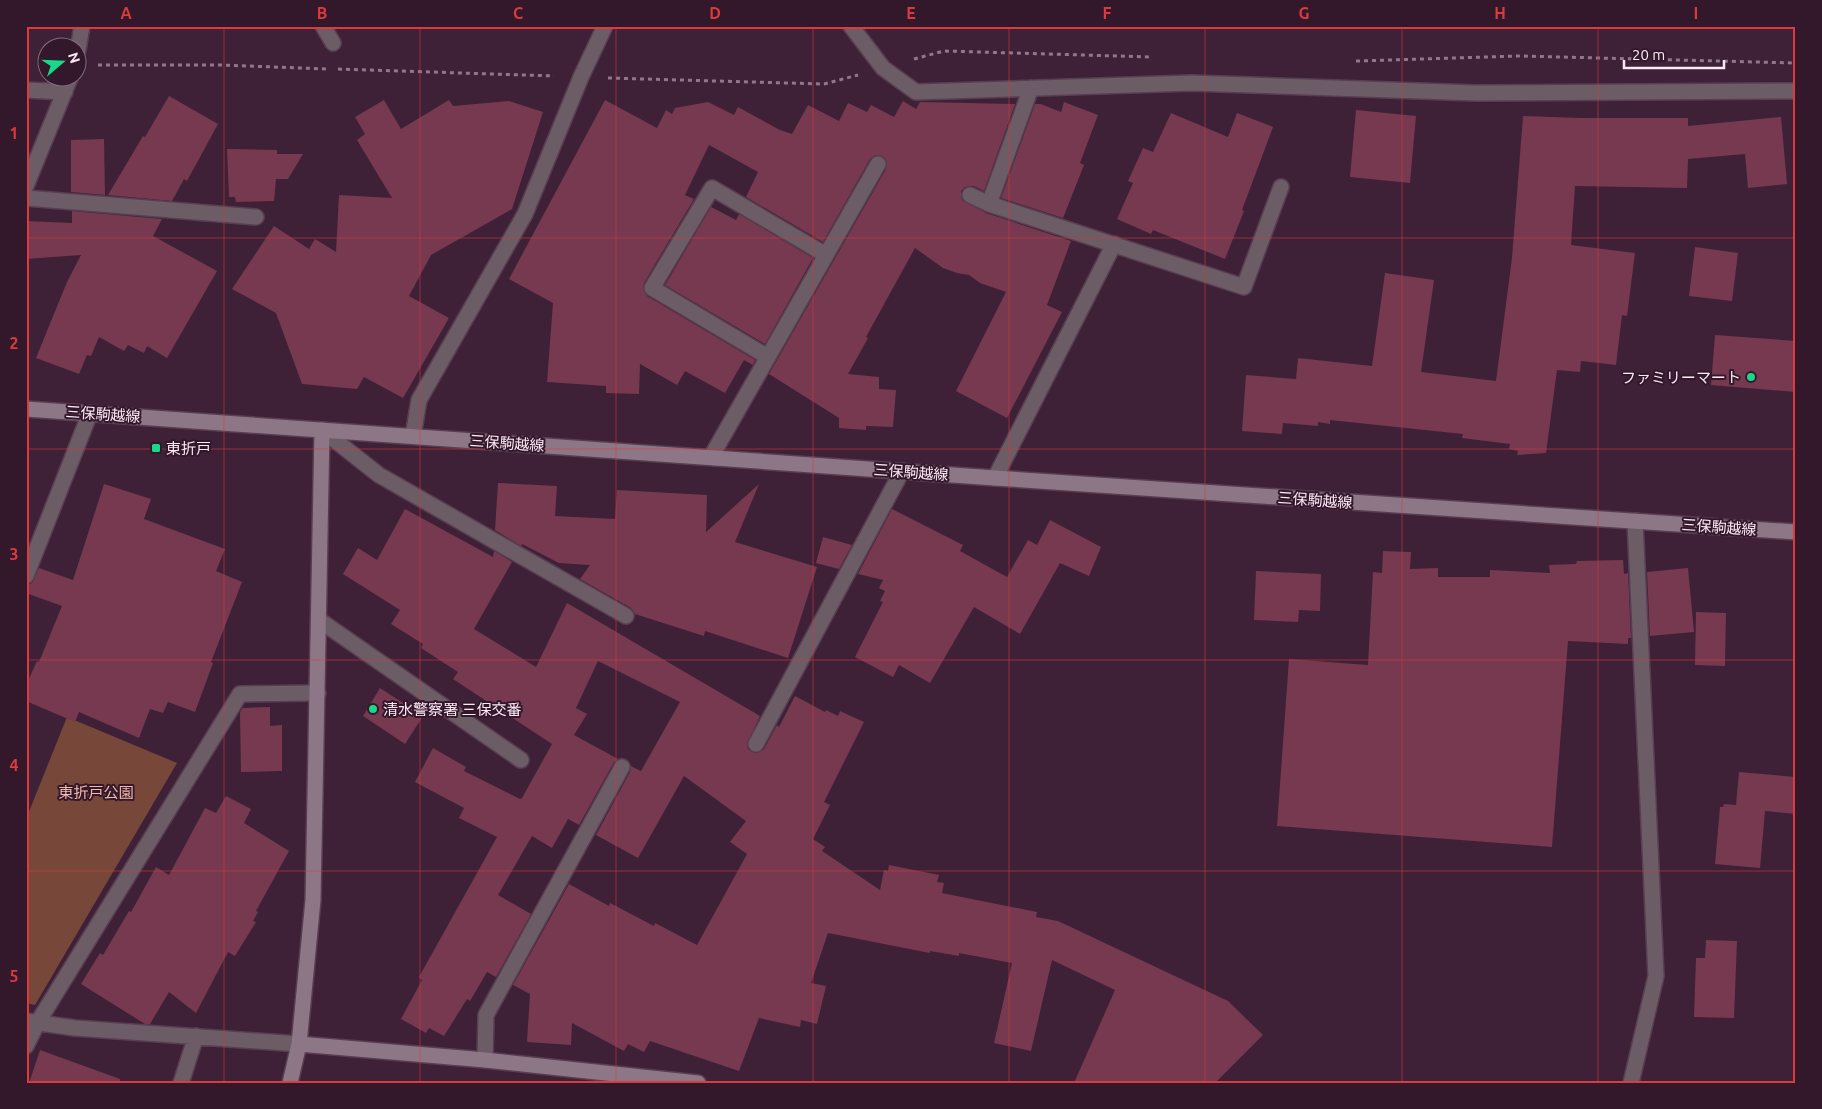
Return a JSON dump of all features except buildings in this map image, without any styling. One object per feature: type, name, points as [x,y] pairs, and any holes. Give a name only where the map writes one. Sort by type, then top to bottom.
[{"type":"main road","name":"三保駒越線","points":[[26,409],[994,478],[1796,532]]},
{"type":"main road","points":[[290,1083],[299,1044],[313,900],[322,430]]},
{"type":"main road","points":[[299,1044],[485,1060],[698,1083]]},
{"type":"street","points":[[323,26],[333,43]]},
{"type":"street","points":[[413,436],[419,400],[525,214],[580,77],[605,26]]},
{"type":"street","points":[[851,26],[883,68],[916,92],[1191,82],[1476,93],[1796,91]]},
{"type":"street","points":[[26,90],[40,88]]},
{"type":"street","points":[[26,186],[66,88]]},
{"type":"street","points":[[989,204],[1031,88]]},
{"type":"street","points":[[711,457],[878,164]]},
{"type":"street","points":[[768,357],[652,288],[712,188],[826,255]]},
{"type":"street","points":[[970,195],[989,204],[1244,287],[1281,188]]},
{"type":"street","points":[[26,198],[256,217]]},
{"type":"street","points":[[994,478],[1114,244]]},
{"type":"street","points":[[26,576],[90,413]]},
{"type":"street","points":[[322,430],[379,475],[626,616]]},
{"type":"street","points":[[756,744],[902,471]]},
{"type":"street","points":[[1631,1083],[1656,976],[1635,521]]},
{"type":"street","points":[[319,620],[521,760]]},
{"type":"street","points":[[26,1046],[32,1022],[240,694],[318,692]]},
{"type":"street","points":[[485,1060],[486,1015],[622,767]]},
{"type":"street","points":[[32,1022],[75,1028],[299,1044]]},
{"type":"street","points":[[181,1083],[196,1036]]},
{"type":"green space","name":"東折戸公園","points":[[67,717],[177,763],[35,1005],[26,1003],[26,819]]},
{"type":"place","name":"ファミリーマート","points":[[1751,377]]},
{"type":"place","name":"東折戸","points":[[156,448]]},
{"type":"place","name":"清水警察署 三保交番","points":[[373,709]]}]
